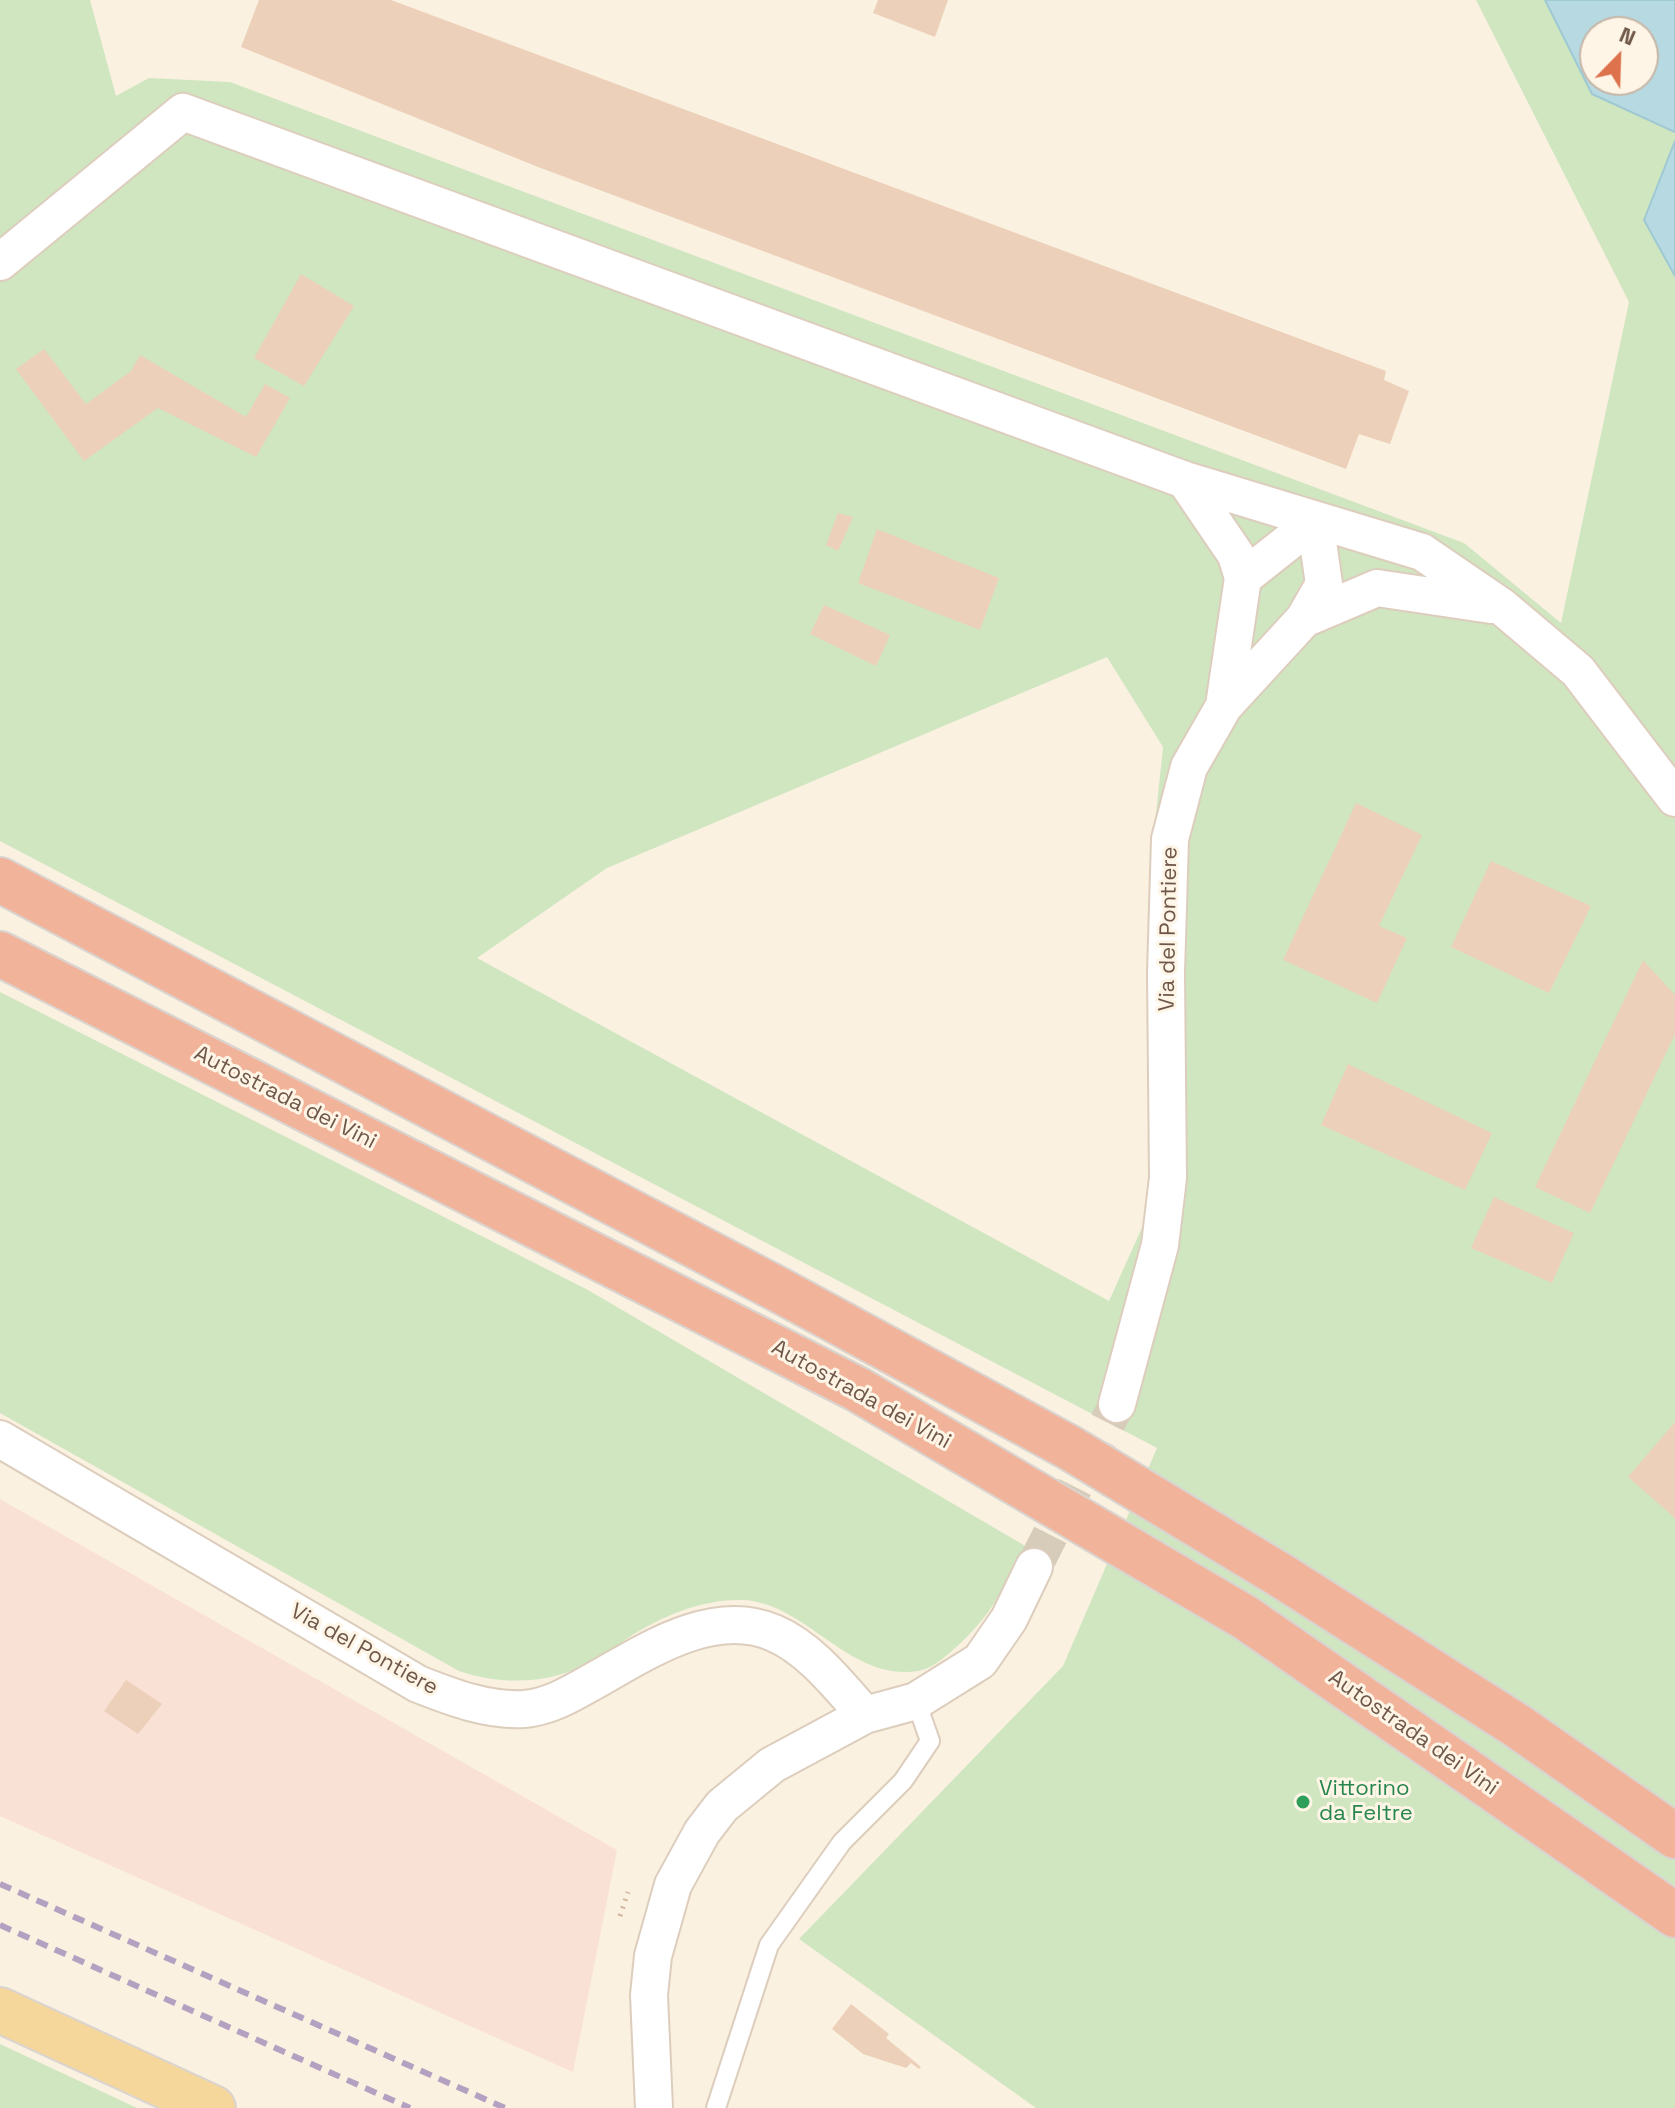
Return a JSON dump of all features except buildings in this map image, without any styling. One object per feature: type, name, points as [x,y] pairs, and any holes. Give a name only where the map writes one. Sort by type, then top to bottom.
[{"type":"highway","points":[[0,880],[781,1291],[1070,1448],[1280,1575],[1503,1717],[1675,1836]]},
{"type":"highway","name":"Autostrada dei Vini","points":[[0,954],[857,1389],[1246,1618],[1675,1915]]},
{"type":"main road","points":[[0,2010],[213,2108]]},
{"type":"street","points":[[0,262],[183,112],[1185,480],[1422,552],[1501,606],[1578,671],[1675,798]]},
{"type":"street","points":[[1185,480],[1236,555],[1243,578],[1224,706]]},
{"type":"street","points":[[1243,578],[1315,521]]},
{"type":"street","points":[[1304,619],[1324,584],[1315,521]]},
{"type":"street","name":"Via del Pontiere","points":[[1117,1404],[1160,1245],[1168,1178],[1166,973],[1170,839],[1189,767],[1224,706],[1304,619],[1377,588],[1501,606]]},
{"type":"street","name":"Via del Pontiere","points":[[0,1439],[418,1684],[457,1699],[497,1708],[526,1709],[559,1701],[648,1651],[686,1634],[729,1626],[753,1627],[776,1634],[812,1659],[865,1715]]},
{"type":"street","points":[[654,2108],[650,1982],[653,1956],[673,1885],[702,1832],[722,1806],[772,1765],[865,1715],[916,1701],[980,1661],[1009,1619],[1034,1567]]},
{"type":"lane","points":[[716,2108],[769,1945],[842,1842],[903,1781],[930,1741],[916,1701]]},
{"type":"shaded area","points":[[0,1499],[617,1850],[573,2072],[0,1816]]},
{"type":"green space","points":[[0,0],[90,0],[116,96],[149,78],[230,82],[1464,543],[1561,623],[1629,302],[1476,0],[1545,0],[1579,68],[1579,96],[1596,96],[1675,132],[1675,152],[1644,220],[1675,276],[1675,2108],[1036,2108],[799,1939],[1063,1666],[1157,1448],[0,841]],"holes":[[[1107,657],[1163,747],[1149,882],[1149,1212],[1109,1301],[477,958],[607,868]]]},
{"type":"green space","points":[[0,992],[588,1290],[1027,1547],[977,1626],[942,1659],[918,1671],[893,1671],[870,1665],[787,1613],[765,1604],[729,1600],[663,1618],[594,1661],[561,1674],[510,1680],[459,1671],[0,1413]]},
{"type":"green space","points":[[0,2044],[137,2108],[0,2108]]},
{"type":"water","points":[[1545,0],[1675,0],[1675,132],[1596,96],[1659,96],[1659,16],[1579,16],[1579,68]]},
{"type":"water","points":[[1675,141],[1675,276],[1644,220]]},
{"type":"tunnel","points":[[1034,1567],[1117,1404]]},
{"type":"railway","points":[[0,1884],[505,2108]]},
{"type":"railway","points":[[0,1925],[410,2108]]},
{"type":"place","name":"Vittorino da Feltre","points":[[1303,1802]]}]
